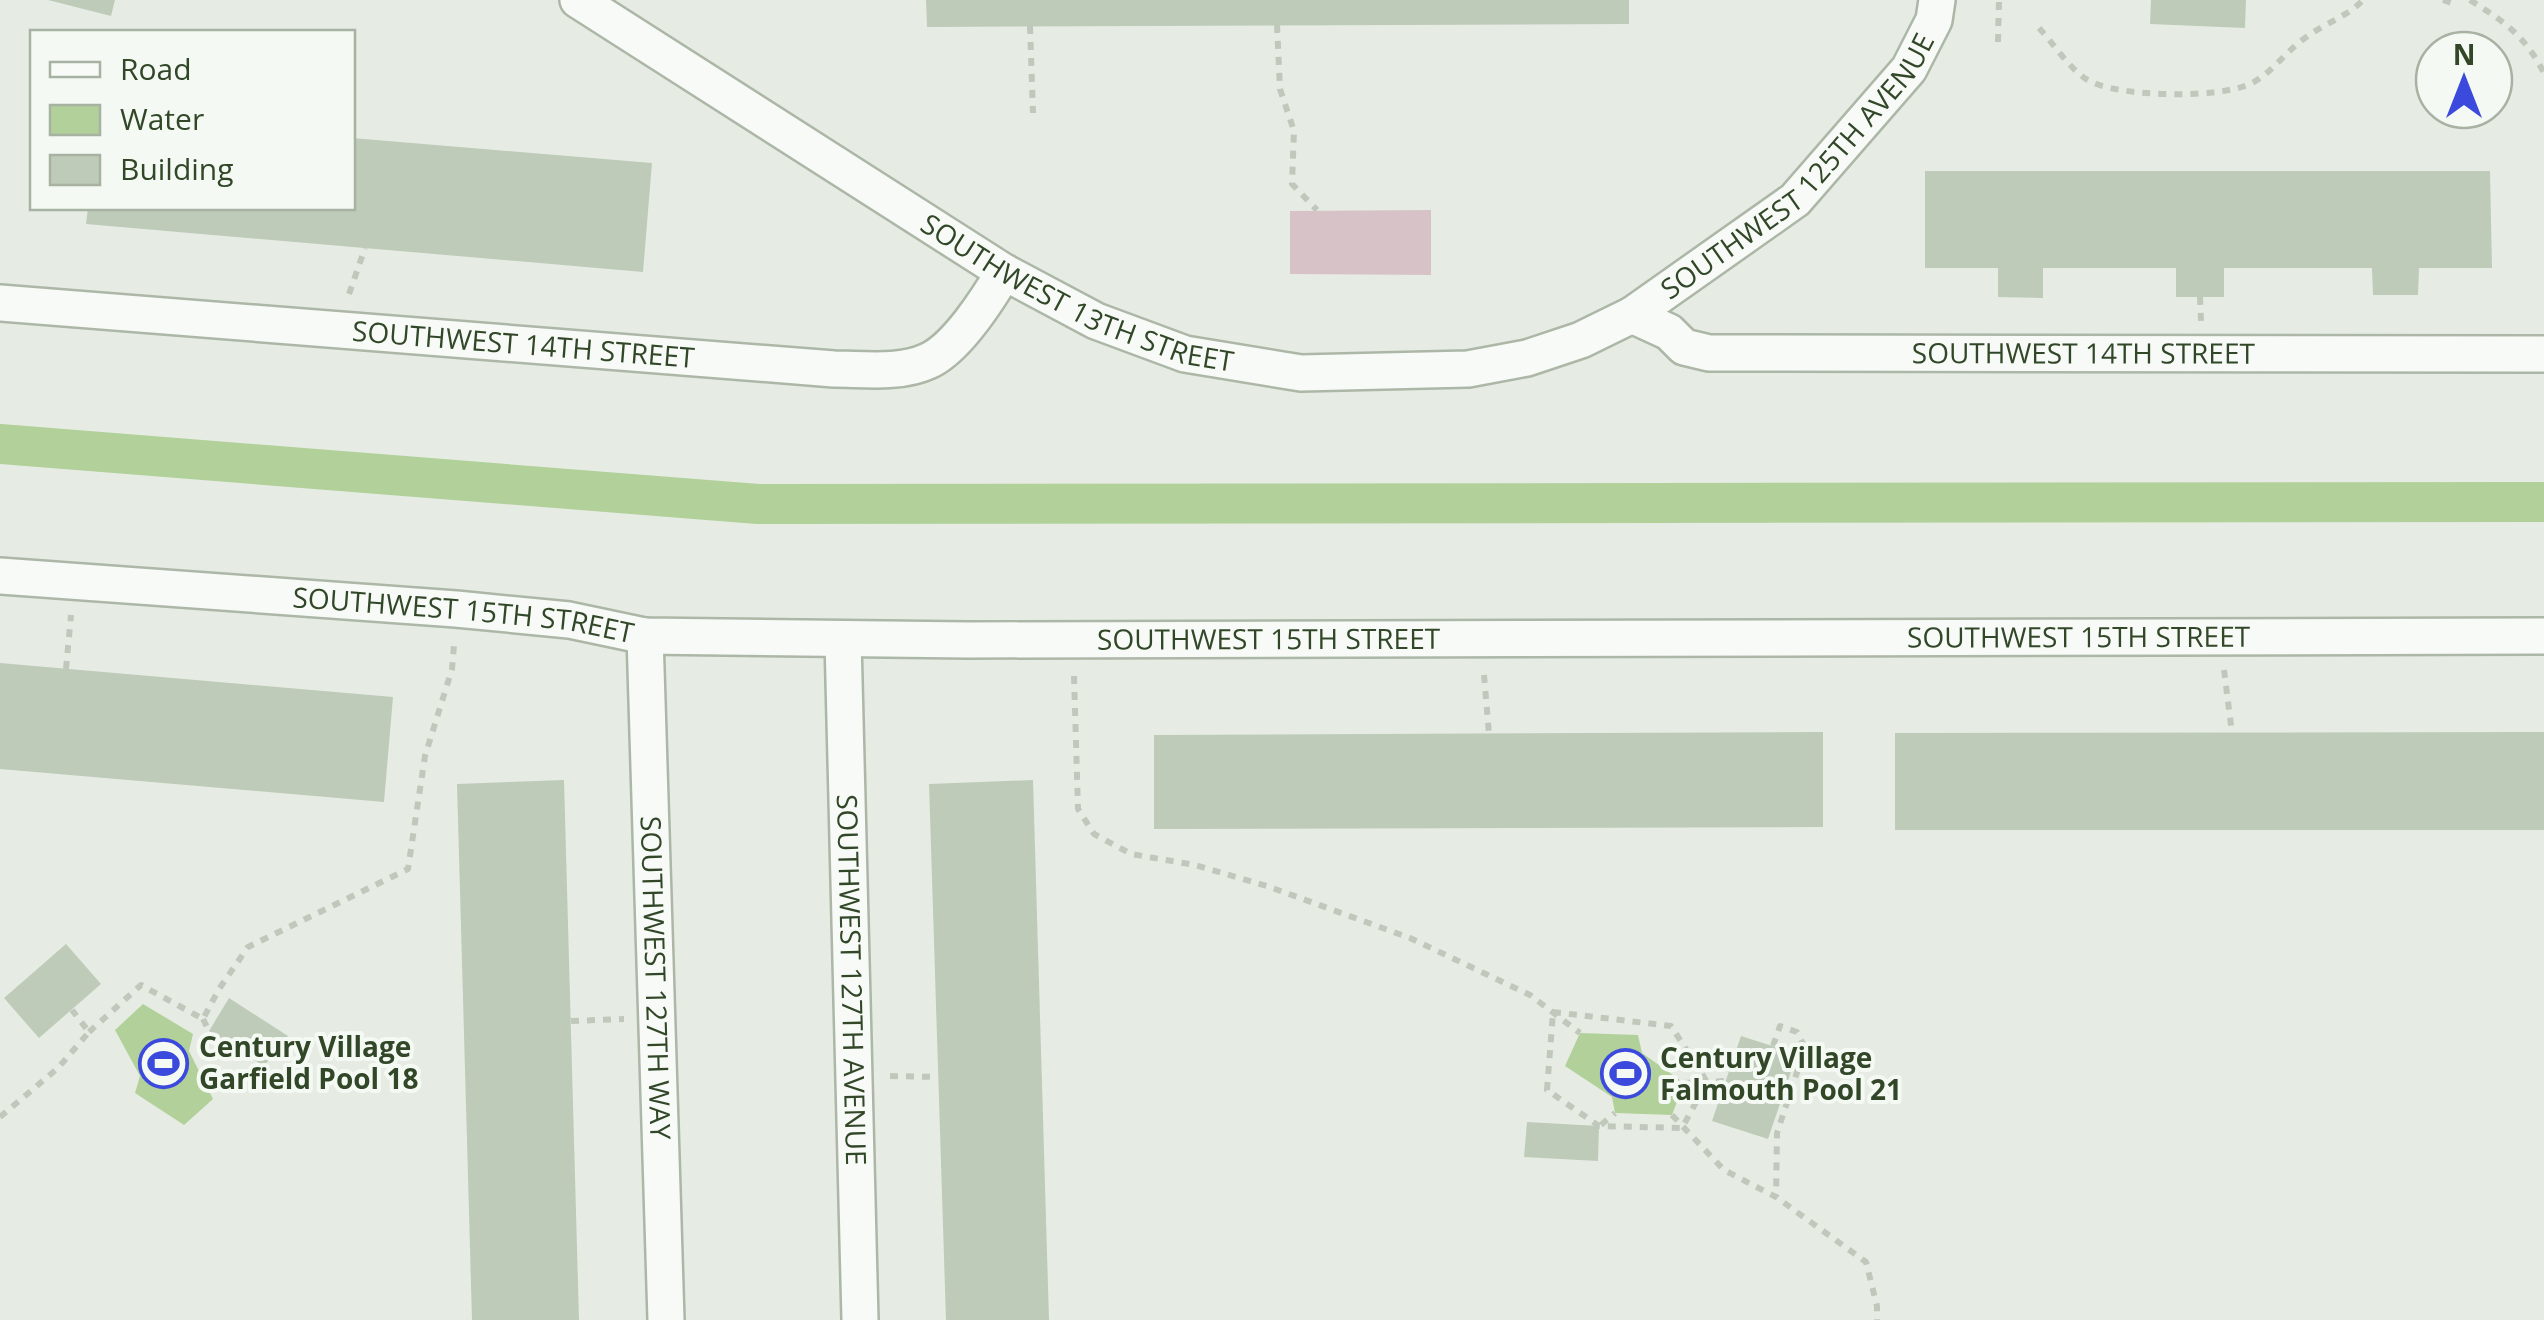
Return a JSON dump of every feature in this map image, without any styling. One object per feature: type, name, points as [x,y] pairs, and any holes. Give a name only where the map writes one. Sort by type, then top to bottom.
[{"type":"street","name":"SOUTHWEST 13TH STREET","points":[[578,0],[1004,272],[1096,321],[1185,354],[1301,373],[1468,370],[1527,358],[1581,340],[1632,315]]},
{"type":"street","name":"SOUTHWEST 125TH AVENUE","points":[[1632,315],[1795,200],[1909,69],[1934,20],[1937,0]]},
{"type":"street","name":"SOUTHWEST 14TH STREET","points":[[0,302],[834,369],[890,369],[926,363],[949,349],[1004,272]]},
{"type":"street","name":"SOUTHWEST 14TH STREET","points":[[1632,315],[1668,332],[1684,348],[1709,352],[2544,354]]},
{"type":"street","name":"SOUTHWEST 15TH STREET","points":[[0,576],[456,609],[569,620],[646,636],[843,640],[2544,636]]},
{"type":"street","name":"SOUTHWEST 127TH WAY","points":[[646,636],[666,1320]]},
{"type":"street","name":"SOUTHWEST 127TH AVENUE","points":[[843,640],[860,1320]]},
{"type":"path","points":[[1998,42],[1999,0]]},
{"type":"path","points":[[2039,28],[2087,79],[2112,90],[2216,93],[2249,85],[2275,68],[2302,39],[2356,8],[2362,0]]},
{"type":"path","points":[[2443,0],[2454,0]]},
{"type":"path","points":[[2470,0],[2520,36],[2544,73]]},
{"type":"path","points":[[1277,25],[1280,89],[1294,131],[1292,184],[1317,210]]},
{"type":"path","points":[[1030,26],[1033,114]]},
{"type":"path","points":[[343,329],[348,297],[365,248]]},
{"type":"path","points":[[66,669],[74,581]]},
{"type":"path","points":[[203,1020],[248,948],[408,869],[425,756],[452,669],[456,609]]},
{"type":"path","points":[[2220,636],[2232,733]]},
{"type":"path","points":[[1481,638],[1489,734]]},
{"type":"path","points":[[1074,640],[1078,810],[1094,834],[1131,854],[1195,864],[1249,880],[1410,938],[1530,995],[1580,1033]]},
{"type":"path","points":[[0,1117],[58,1068],[88,1032],[141,985],[203,1020],[208,1031]]},
{"type":"path","points":[[72,1010],[88,1032]]},
{"type":"path","points":[[1552,1012],[1672,1026],[1706,1082]]},
{"type":"path","points":[[1552,1012],[1547,1090],[1600,1126],[1682,1128]]},
{"type":"path","points":[[570,1021],[656,1018]]},
{"type":"path","points":[[1773,1046],[1780,1026],[1798,1032],[1805,1048],[1778,1133],[1776,1197]]},
{"type":"path","points":[[854,1076],[938,1077]]},
{"type":"path","points":[[1684,1083],[1726,1081]]},
{"type":"path","points":[[1682,1128],[1706,1082]]},
{"type":"path","points":[[1600,1126],[1615,1113]]},
{"type":"path","points":[[1672,1115],[1724,1170],[1776,1197],[1866,1262],[1877,1320]]},
{"type":"shaded area","points":[[1431,210],[1431,275],[1290,274],[1290,211]]},
{"type":"water","name":"Century Village Garfield Pool 18","points":[[143,1004],[193,1034],[189,1051],[213,1099],[184,1125],[135,1093],[140,1076],[115,1030]]},
{"type":"water","name":"Century Village Falmouth Pool 21","points":[[1580,1033],[1638,1035],[1642,1053],[1684,1083],[1672,1115],[1615,1113],[1612,1097],[1565,1066]]},
{"type":"building","points":[[48,0],[115,0],[111,16]]},
{"type":"building","points":[[926,0],[1629,0],[1629,24],[927,27]]},
{"type":"building","points":[[2151,0],[2246,0],[2245,28],[2150,24]]},
{"type":"building","points":[[355,138],[652,163],[643,272],[86,224],[88,210],[355,210]]},
{"type":"building","points":[[1925,171],[2490,171],[2492,268],[2419,268],[2418,295],[2373,295],[2372,268],[2224,268],[2224,297],[2176,297],[2176,268],[2043,268],[2043,298],[1998,297],[1998,268],[1925,268]]},
{"type":"building","points":[[0,663],[393,697],[384,802],[0,769]]},
{"type":"building","points":[[1823,732],[1823,827],[1154,829],[1154,735]]},
{"type":"building","points":[[2544,732],[2544,830],[1895,830],[1895,733]]},
{"type":"building","points":[[564,780],[579,1320],[472,1320],[457,784]]},
{"type":"building","points":[[1033,780],[1049,1320],[946,1320],[929,784]]},
{"type":"building","points":[[66,944],[101,984],[39,1038],[4,998]]},
{"type":"building","points":[[229,998],[288,1036],[264,1066],[209,1031]]},
{"type":"building","points":[[1741,1036],[1797,1054],[1768,1139],[1712,1121]]},
{"type":"building","points":[[1527,1122],[1599,1126],[1598,1161],[1524,1157]]},
{"type":"waterway","points":[[0,444],[758,504],[2544,502]]},
{"type":"place","name":"Century Village Garfield Pool 18","points":[[164,1063]]},
{"type":"place","name":"Century Village Falmouth Pool 21","points":[[1625,1074]]}]
